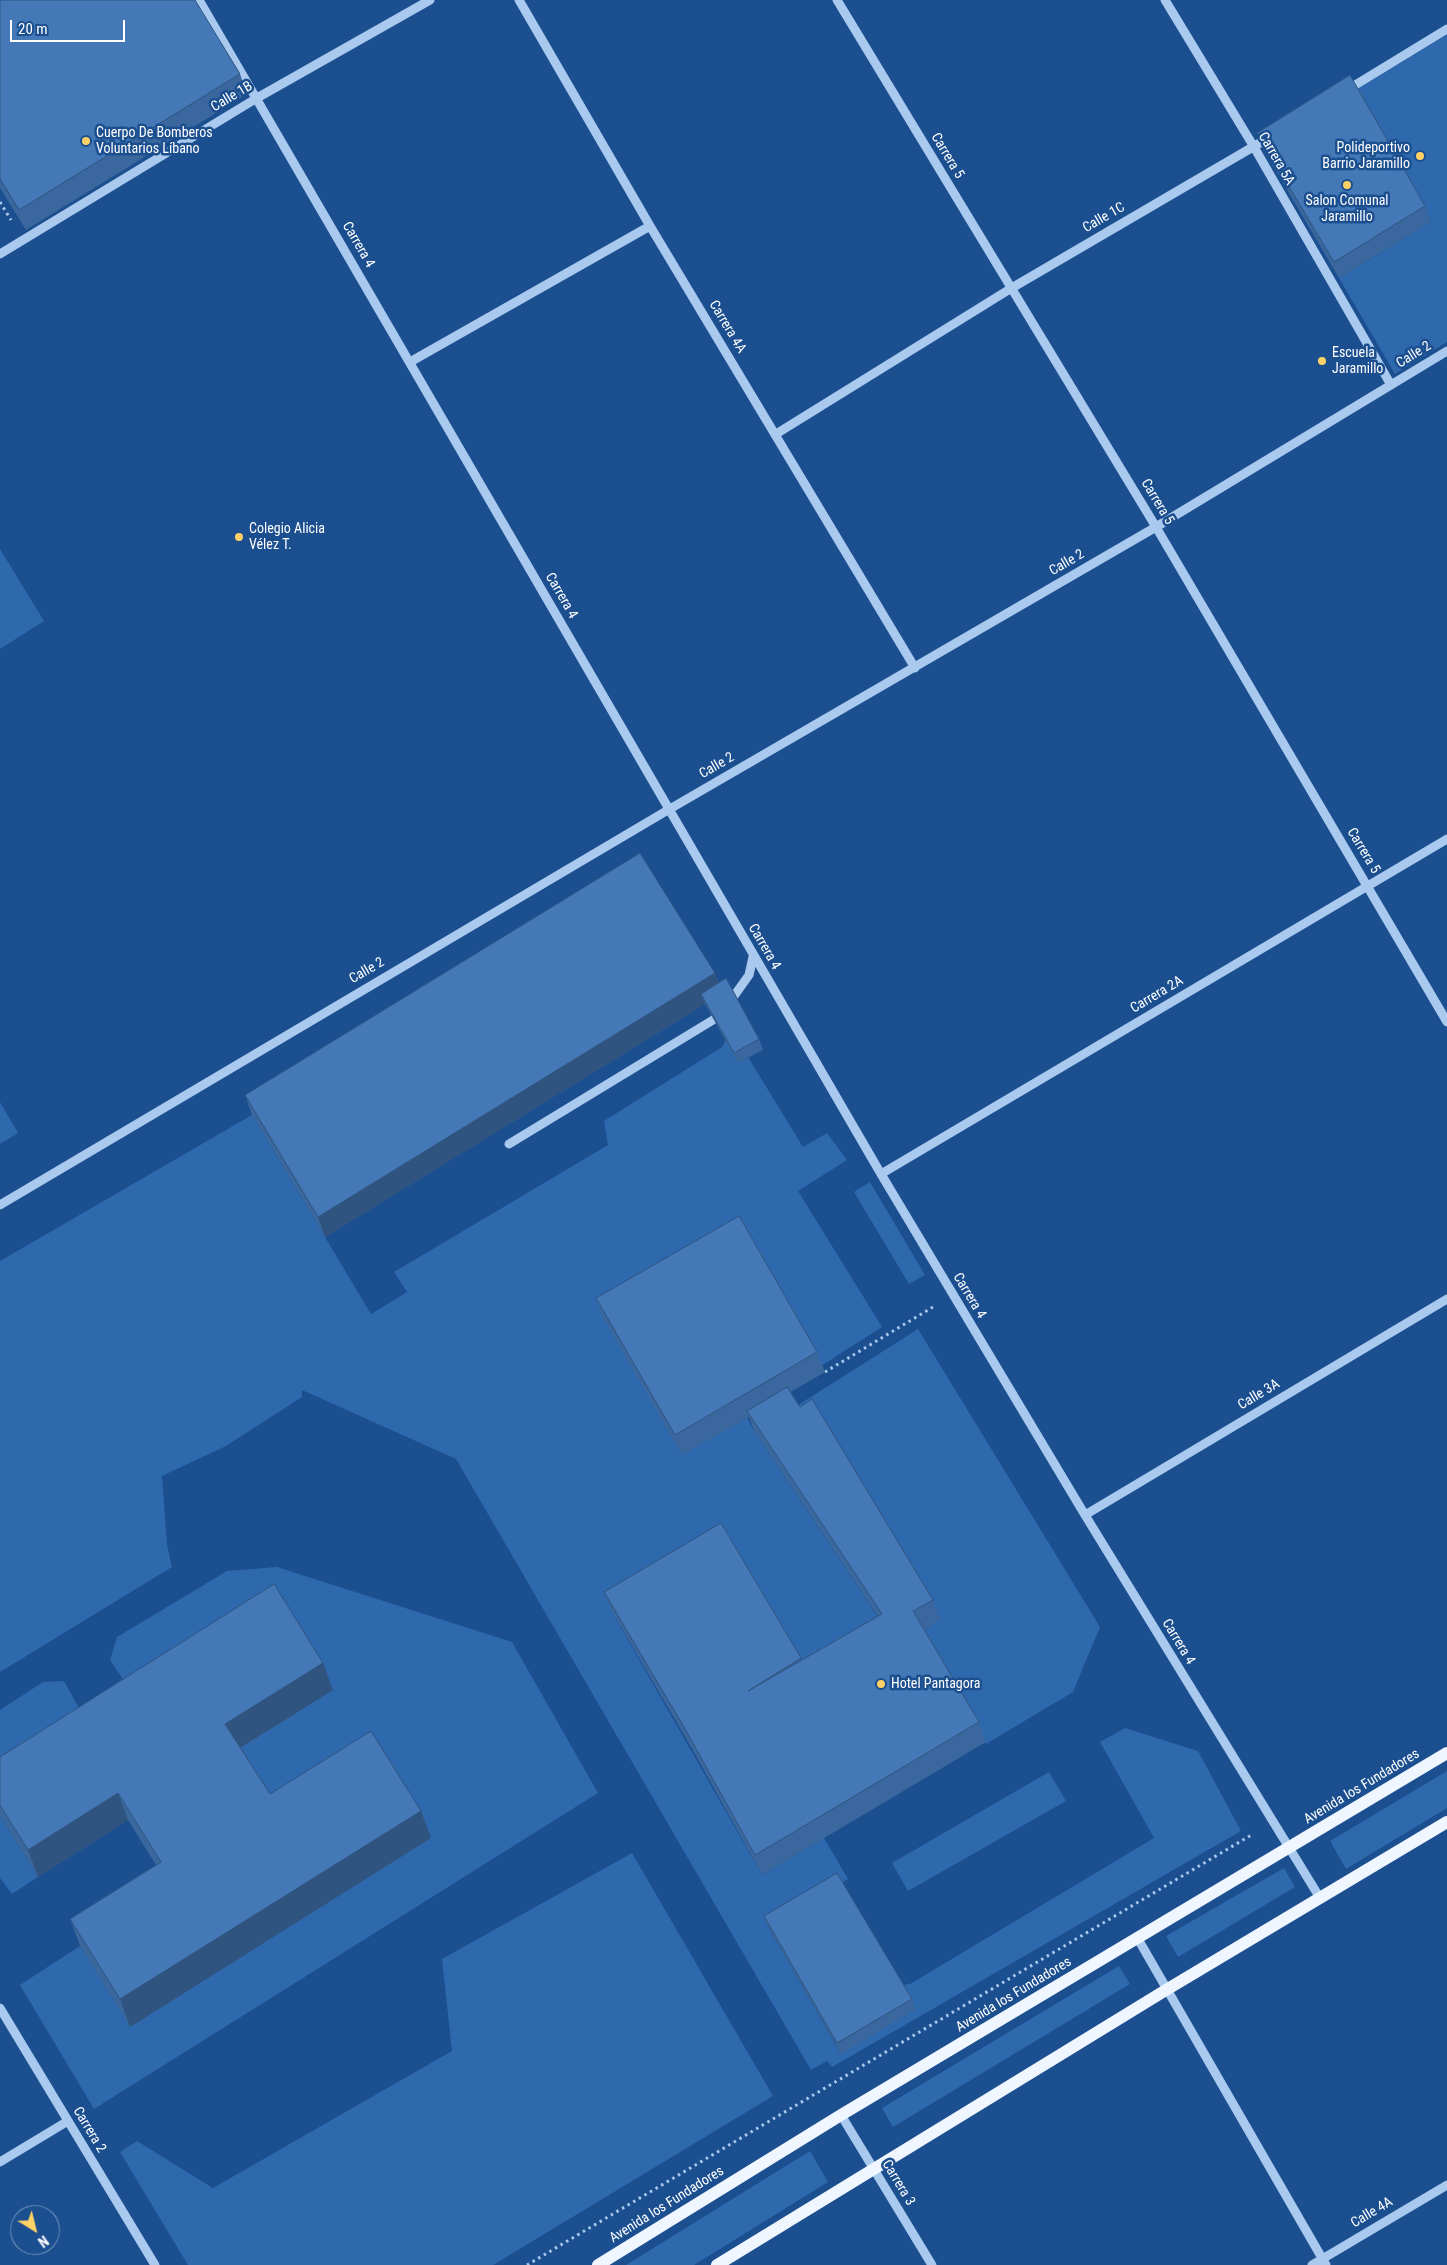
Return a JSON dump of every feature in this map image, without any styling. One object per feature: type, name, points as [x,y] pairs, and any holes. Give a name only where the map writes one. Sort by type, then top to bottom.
[{"type":"main road","name":"Avenida los Fundadores","points":[[598,2265],[841,2115],[1138,1940],[1447,1753]]},
{"type":"main road","points":[[716,2265],[1166,1990],[1447,1822]]},
{"type":"street","name":"Carrera 4","points":[[199,0],[753,957],[953,1296],[1084,1515],[1320,1898]]},
{"type":"street","name":"Calle 1B","points":[[0,254],[257,98],[430,0]]},
{"type":"street","name":"Carrera 4A","points":[[519,0],[650,226],[915,668]]},
{"type":"street","name":"Carrera 5","points":[[837,0],[1010,289],[1156,527],[1447,1022]]},
{"type":"street","name":"Carrera 5A","points":[[1165,0],[1254,147],[1391,385]]},
{"type":"street","points":[[1338,96],[1447,29]]},
{"type":"street","name":"Calle 1C","points":[[776,434],[1010,289],[1279,131]]},
{"type":"street","points":[[410,362],[650,226]]},
{"type":"street","name":"Calle 2","points":[[0,1205],[668,810],[1156,527],[1447,351]]},
{"type":"street","name":"Carrera 2A","points":[[881,1174],[1447,839]]},
{"type":"street","points":[[734,996],[749,975],[753,957]]},
{"type":"street","points":[[510,1144],[713,1020]]},
{"type":"street","name":"Calle 3A","points":[[1084,1515],[1447,1299]]},
{"type":"street","points":[[1138,1940],[1324,2262]]},
{"type":"street","name":"Carrera 2","points":[[0,2008],[155,2265]]},
{"type":"street","name":"Carrera 3","points":[[841,2115],[932,2265]]},
{"type":"street","points":[[0,2162],[68,2122]]},
{"type":"street","name":"Calle 4A","points":[[1312,2265],[1324,2262],[1447,2185]]},
{"type":"path","points":[[825,1372],[953,1296]]},
{"type":"path","points":[[528,2265],[1273,1822]]},
{"type":"shaded area","points":[[1447,35],[1447,342],[1395,374],[1339,278],[1431,222],[1355,90]]},
{"type":"shaded area","points":[[0,549],[44,621],[0,649]]},
{"type":"shaded area","points":[[725,1041],[748,1057],[803,1147],[827,1133],[847,1160],[798,1191],[882,1327],[682,1455],[747,1417],[754,1431],[889,1634],[808,1679],[612,1612],[762,1875],[824,1838],[848,1879],[768,1927],[840,2053],[902,1985],[910,1984],[1154,1838],[1100,1742],[1125,1728],[1198,1751],[1241,1831],[832,2067],[827,2061],[811,2070],[456,1459],[302,1390],[302,1397],[226,1446],[162,1476],[167,1545],[172,1567],[0,1672],[0,1261],[252,1115],[371,1314],[407,1292],[394,1272],[608,1145],[604,1121],[722,1047]]},
{"type":"shaded area","points":[[0,1102],[18,1133],[0,1144]]},
{"type":"shaded area","points":[[870,1182],[925,1275],[909,1284],[854,1192]]},
{"type":"shaded area","points":[[918,1329],[1100,1627],[1073,1692],[986,1744],[920,1632],[940,1620],[795,1407]]},
{"type":"shaded area","points":[[277,1567],[512,1642],[598,1793],[94,2109],[20,1985],[80,1946],[131,2026],[280,1822],[0,1791],[0,1710],[43,1682],[64,1681],[92,1732],[139,1703],[110,1660],[117,1637],[227,1571]]},
{"type":"shaded area","points":[[1447,1771],[1447,1808],[1346,1869],[1330,1841]]},
{"type":"shaded area","points":[[1049,1772],[1066,1801],[908,1891],[892,1863]]},
{"type":"shaded area","points":[[0,1816],[38,1877],[12,1894],[0,1878]]},
{"type":"shaded area","points":[[632,1853],[773,2096],[493,2265],[188,2265],[120,2152],[137,2141],[213,2188],[452,2051],[442,1959]]},
{"type":"shaded area","points":[[1284,1868],[1295,1887],[1178,1957],[1166,1936]]},
{"type":"shaded area","points":[[1119,1966],[1130,1984],[893,2127],[882,2108]]},
{"type":"shaded area","points":[[810,2151],[828,2182],[694,2265],[626,2265]]},
{"type":"building","name":"Cuerpo De Bomberos Voluntarios Líbano","points":[[0,0],[195,0],[240,74],[19,210],[0,179]]},
{"type":"building","name":"Salon Comunal Jaramillo","points":[[1350,75],[1425,206],[1334,262],[1257,133]]},
{"type":"building","points":[[640,853],[715,973],[318,1217],[245,1095]]},
{"type":"building","points":[[726,978],[759,1039],[734,1053],[701,994]]},
{"type":"building","points":[[739,1216],[817,1352],[675,1435],[596,1298]]},
{"type":"building","points":[[787,1387],[800,1407],[812,1399],[933,1600],[913,1611],[979,1722],[755,1855],[684,1727],[604,1592],[721,1523],[801,1658],[748,1691],[882,1614],[747,1411]]},
{"type":"building","points":[[274,1584],[323,1663],[225,1724],[270,1794],[371,1731],[421,1811],[120,1999],[70,1919],[161,1862],[118,1793],[28,1850],[0,1805],[0,1757]]},
{"type":"building","points":[[837,1873],[912,1999],[837,2043],[764,1916]]},
{"type":"place","name":"Cuerpo De Bomberos Voluntarios Líbano","points":[[86,141]]},
{"type":"place","name":"Polideportivo Barrio Jaramillo","points":[[1420,156]]},
{"type":"place","name":"Salon Comunal Jaramillo","points":[[1347,185]]},
{"type":"place","name":"Escuela Jaramillo","points":[[1322,361]]},
{"type":"place","name":"Colegio Alicia Vélez T.","points":[[239,537]]},
{"type":"place","name":"Hotel Pantagora","points":[[881,1684]]}]
